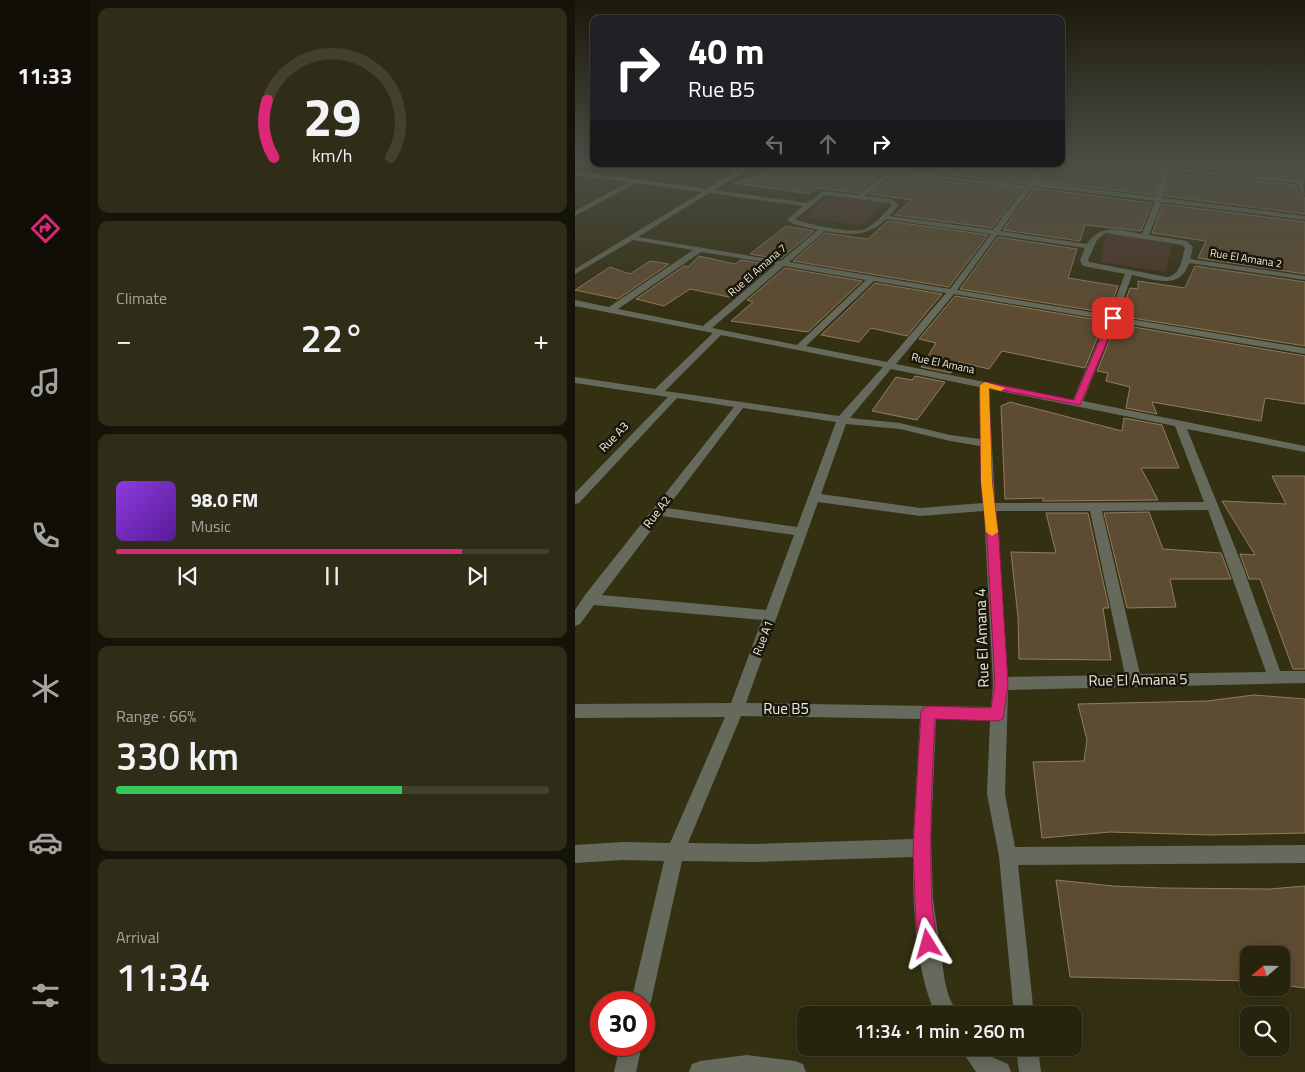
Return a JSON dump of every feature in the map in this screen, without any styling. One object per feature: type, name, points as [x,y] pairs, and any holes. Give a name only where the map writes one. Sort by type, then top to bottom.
[{"type":"street","points":[[575,272],[679,210]]},
{"type":"street","points":[[801,210],[790,220],[824,228],[864,232],[889,210]]},
{"type":"street","points":[[842,420],[953,292],[1013,210]]},
{"type":"street","points":[[1145,236],[1155,210]]},
{"type":"street","points":[[1240,210],[1305,218]]},
{"type":"street","points":[[883,217],[1089,246]]},
{"type":"street","name":"Rue El Amana 7","points":[[704,330],[824,228]]},
{"type":"street","points":[[1105,231],[1145,236],[1184,243],[1189,247],[1181,275],[1177,278],[1129,273],[1086,264],[1084,260],[1089,246],[1097,235],[1105,231]]},
{"type":"street","points":[[633,238],[1305,351]]},
{"type":"street","points":[[611,310],[700,249]]},
{"type":"street","name":"Rue El Amana 2","points":[[1184,260],[1305,278]]},
{"type":"street","points":[[1077,403],[1113,318],[1129,273]]},
{"type":"street","points":[[799,348],[872,278]]},
{"type":"street","name":"Rue El Amana","points":[[575,303],[1305,449]]},
{"type":"street","points":[[575,313],[587,305]]},
{"type":"street","points":[[658,392],[718,332]]},
{"type":"street","points":[[575,380],[842,420],[900,426],[950,438],[986,443]]},
{"type":"street","name":"Rue El Amana 4","points":[[985,385],[989,507],[993,538],[1001,684],[998,714],[996,794],[997,810],[1008,856],[1023,1006]]},
{"type":"street","name":"Rue A3","points":[[575,500],[675,395]]},
{"type":"street","name":"Rue A2","points":[[575,620],[741,404]]},
{"type":"street","name":"Rue A1","points":[[643,991],[675,852],[736,710],[842,420]]},
{"type":"street","points":[[1180,425],[1236,567],[1275,677]]},
{"type":"street","points":[[813,497],[920,512],[989,507],[1211,506]]},
{"type":"street","points":[[1095,506],[1134,680]]},
{"type":"street","points":[[657,511],[801,532]]},
{"type":"street","points":[[590,599],[771,616]]},
{"type":"street","name":"Rue El Amana 5","points":[[1001,684],[1305,677]]},
{"type":"street","name":"Rue B5","points":[[575,711],[736,710],[998,714]]},
{"type":"street","points":[[929,712],[921,848],[925,925],[938,1001],[942,1006]]},
{"type":"street","points":[[575,854],[623,851],[753,853],[921,848]]},
{"type":"street","points":[[1008,856],[1305,854]]},
{"type":"street","points":[[625,1072],[629,1056]]},
{"type":"street","points":[[977,1056],[984,1065],[1000,1072]]},
{"type":"street","points":[[1028,1056],[1030,1072]]},
{"type":"street","points":[[700,1072],[747,1066],[795,1072]]},
{"type":"shaded area","points":[[812,210],[878,210],[860,225],[804,217]]},
{"type":"shaded area","points":[[1107,233],[1172,244],[1166,272],[1100,262]]},
{"type":"building","points":[[901,210],[1006,210],[992,228],[895,215]]},
{"type":"building","points":[[1018,210],[1149,210],[1141,231],[1085,225],[1080,241],[1003,230]]},
{"type":"building","points":[[1161,210],[1211,210],[1305,222],[1305,274],[1198,258],[1206,241],[1152,233]]},
{"type":"building","points":[[1274,210],[1305,210],[1305,214]]},
{"type":"building","points":[[888,221],[988,235],[949,287],[793,261],[825,233],[868,239]]},
{"type":"building","points":[[786,226],[814,231],[780,259],[750,254]]},
{"type":"building","points":[[998,237],[1077,249],[1068,278],[1118,286],[1108,313],[960,289]]},
{"type":"building","points":[[699,256],[735,264],[741,260],[772,265],[734,298],[690,289],[664,306],[636,299],[684,266],[688,267]]},
{"type":"building","points":[[650,261],[669,264],[618,299],[575,290],[610,267],[630,274]]},
{"type":"building","points":[[1195,266],[1305,282],[1305,346],[1120,316],[1130,288],[1138,289],[1138,281],[1185,288]]},
{"type":"building","points":[[785,268],[862,281],[808,332],[731,321],[753,302],[747,300]]},
{"type":"building","points":[[875,283],[942,294],[907,336],[871,328],[859,342],[821,335]]},
{"type":"building","points":[[955,296],[1104,321],[1085,368],[1002,351],[989,369],[959,362],[951,373],[921,367],[936,343],[919,339]]},
{"type":"building","points":[[1116,324],[1305,356],[1305,404],[1265,398],[1261,421],[1152,402],[1157,414],[1126,408],[1130,387],[1106,381],[1108,373],[1097,371]]},
{"type":"building","points":[[915,376],[945,382],[917,420],[872,411],[896,377],[912,380]]},
{"type":"building","points":[[1010,402],[1122,431],[1124,418],[1162,425],[1179,468],[1141,468],[1158,500],[1043,501],[1043,498],[1005,499],[1001,406]]},
{"type":"building","points":[[1272,476],[1305,476],[1305,669],[1293,669],[1260,579],[1249,579],[1240,554],[1255,555],[1222,501],[1286,504]]},
{"type":"building","points":[[1149,512],[1163,549],[1221,553],[1231,579],[1170,579],[1176,607],[1127,608],[1104,513]]},
{"type":"building","points":[[1046,513],[1088,513],[1109,608],[1103,608],[1111,660],[1019,659],[1018,617],[1011,552],[1056,553]]},
{"type":"building","points":[[1254,695],[1305,699],[1305,833],[1210,835],[1110,832],[1042,838],[1033,762],[1084,761],[1087,740],[1078,704],[1207,701]]},
{"type":"building","points":[[1056,880],[1113,886],[1163,888],[1270,889],[1305,886],[1305,988],[1290,986],[1290,946],[1240,946],[1240,981],[1070,977]]},
{"type":"slow traffic","points":[[992,532],[987,482],[985,385],[1001,388]]},
{"type":"route","points":[[928,944],[925,925],[921,848],[929,712],[998,714],[1001,684],[993,538],[987,482],[985,385],[1077,403],[1113,318]]}]
